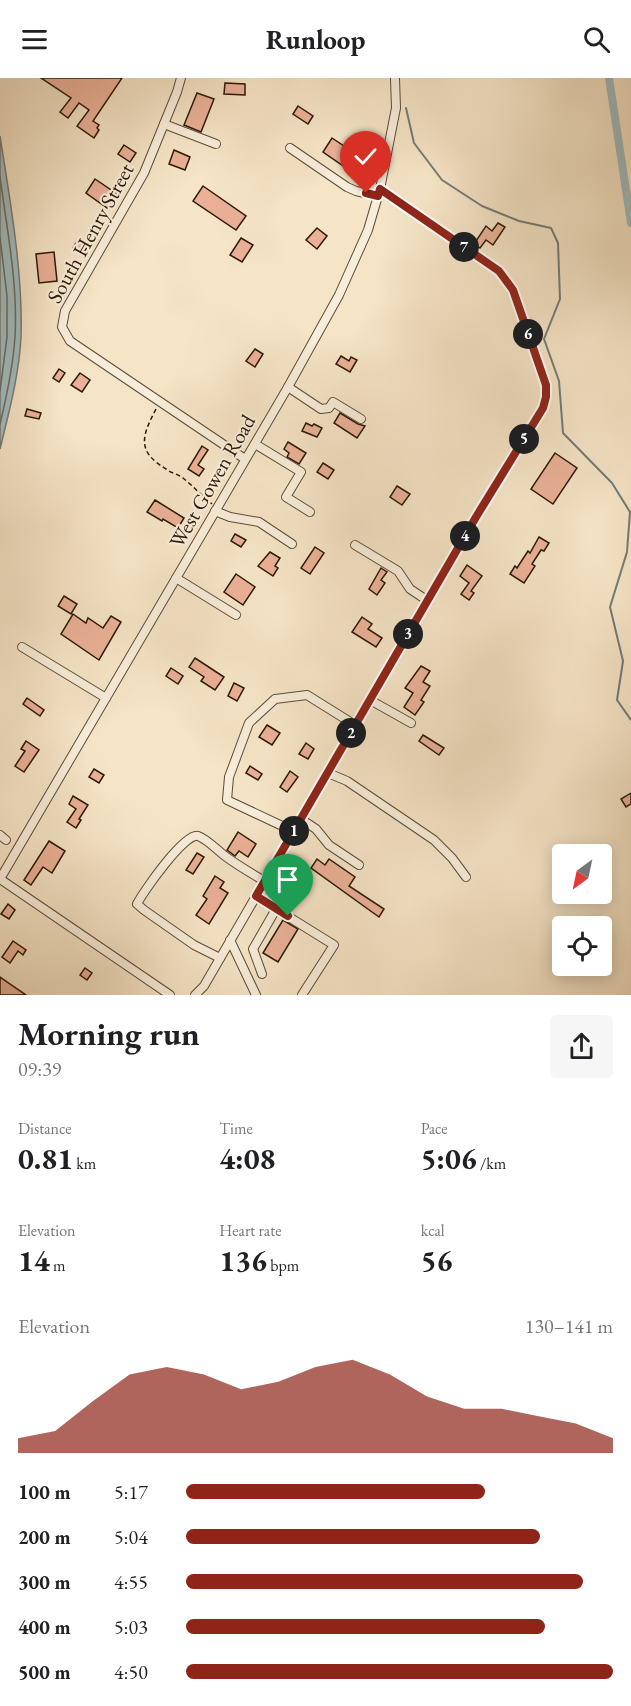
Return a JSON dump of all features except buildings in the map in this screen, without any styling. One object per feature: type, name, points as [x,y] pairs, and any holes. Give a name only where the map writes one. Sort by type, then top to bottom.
[{"type":"street","name":"South Henry Street","points":[[181,78],[144,173],[65,311],[62,327],[70,341],[245,459]]},
{"type":"street","name":"West Gowen Road","points":[[0,879],[288,387],[324,324],[353,266],[368,230],[379,192],[396,108],[395,78]]},
{"type":"street","points":[[164,124],[216,144]]},
{"type":"street","points":[[195,995],[204,986],[543,408],[546,397],[546,385],[513,290],[499,271],[379,192],[356,191],[347,187],[290,148]]},
{"type":"street","points":[[288,387],[321,409],[329,408],[333,402],[361,419]]},
{"type":"street","points":[[255,444],[301,472],[286,497],[310,512]]},
{"type":"street","points":[[216,509],[230,517],[259,522],[291,544]]},
{"type":"street","points":[[355,545],[398,571],[410,590],[428,601]]},
{"type":"street","points":[[176,578],[236,615]]},
{"type":"street","points":[[22,647],[106,698]]},
{"type":"street","points":[[293,831],[227,800],[229,777],[249,723],[275,699],[308,695],[355,725]]},
{"type":"street","points":[[370,700],[411,723]]},
{"type":"street","points":[[328,772],[347,781],[434,840],[452,858],[466,877]]},
{"type":"street","points":[[301,819],[316,829],[329,845],[358,865]]},
{"type":"street","points":[[220,958],[194,945],[144,910],[137,904],[142,894],[192,836],[199,836],[226,857],[264,881]]},
{"type":"street","points":[[0,879],[170,995]]},
{"type":"street","points":[[256,896],[334,945],[302,995]]},
{"type":"street","points":[[262,974],[253,948],[276,909]]},
{"type":"street","points":[[230,940],[256,995]]},
{"type":"path","points":[[160,402],[147,428],[144,439],[145,450],[153,460],[182,477],[216,509]]},
{"type":"water","points":[[0,136],[15,236],[20,287],[21,337],[13,393],[0,449]]},
{"type":"waterway","points":[[609,78],[631,223]]},
{"type":"waterway","points":[[406,108],[414,143],[442,180],[482,206],[519,221],[551,228],[558,243],[560,299],[544,339],[559,381],[563,433],[612,483],[630,512],[627,552],[610,607],[623,661],[617,700],[631,720]]},
{"type":"route","points":[[288,916],[256,896],[476,517],[543,408],[546,397],[546,385],[513,290],[499,271],[380,189],[378,196],[366,193]]}]
